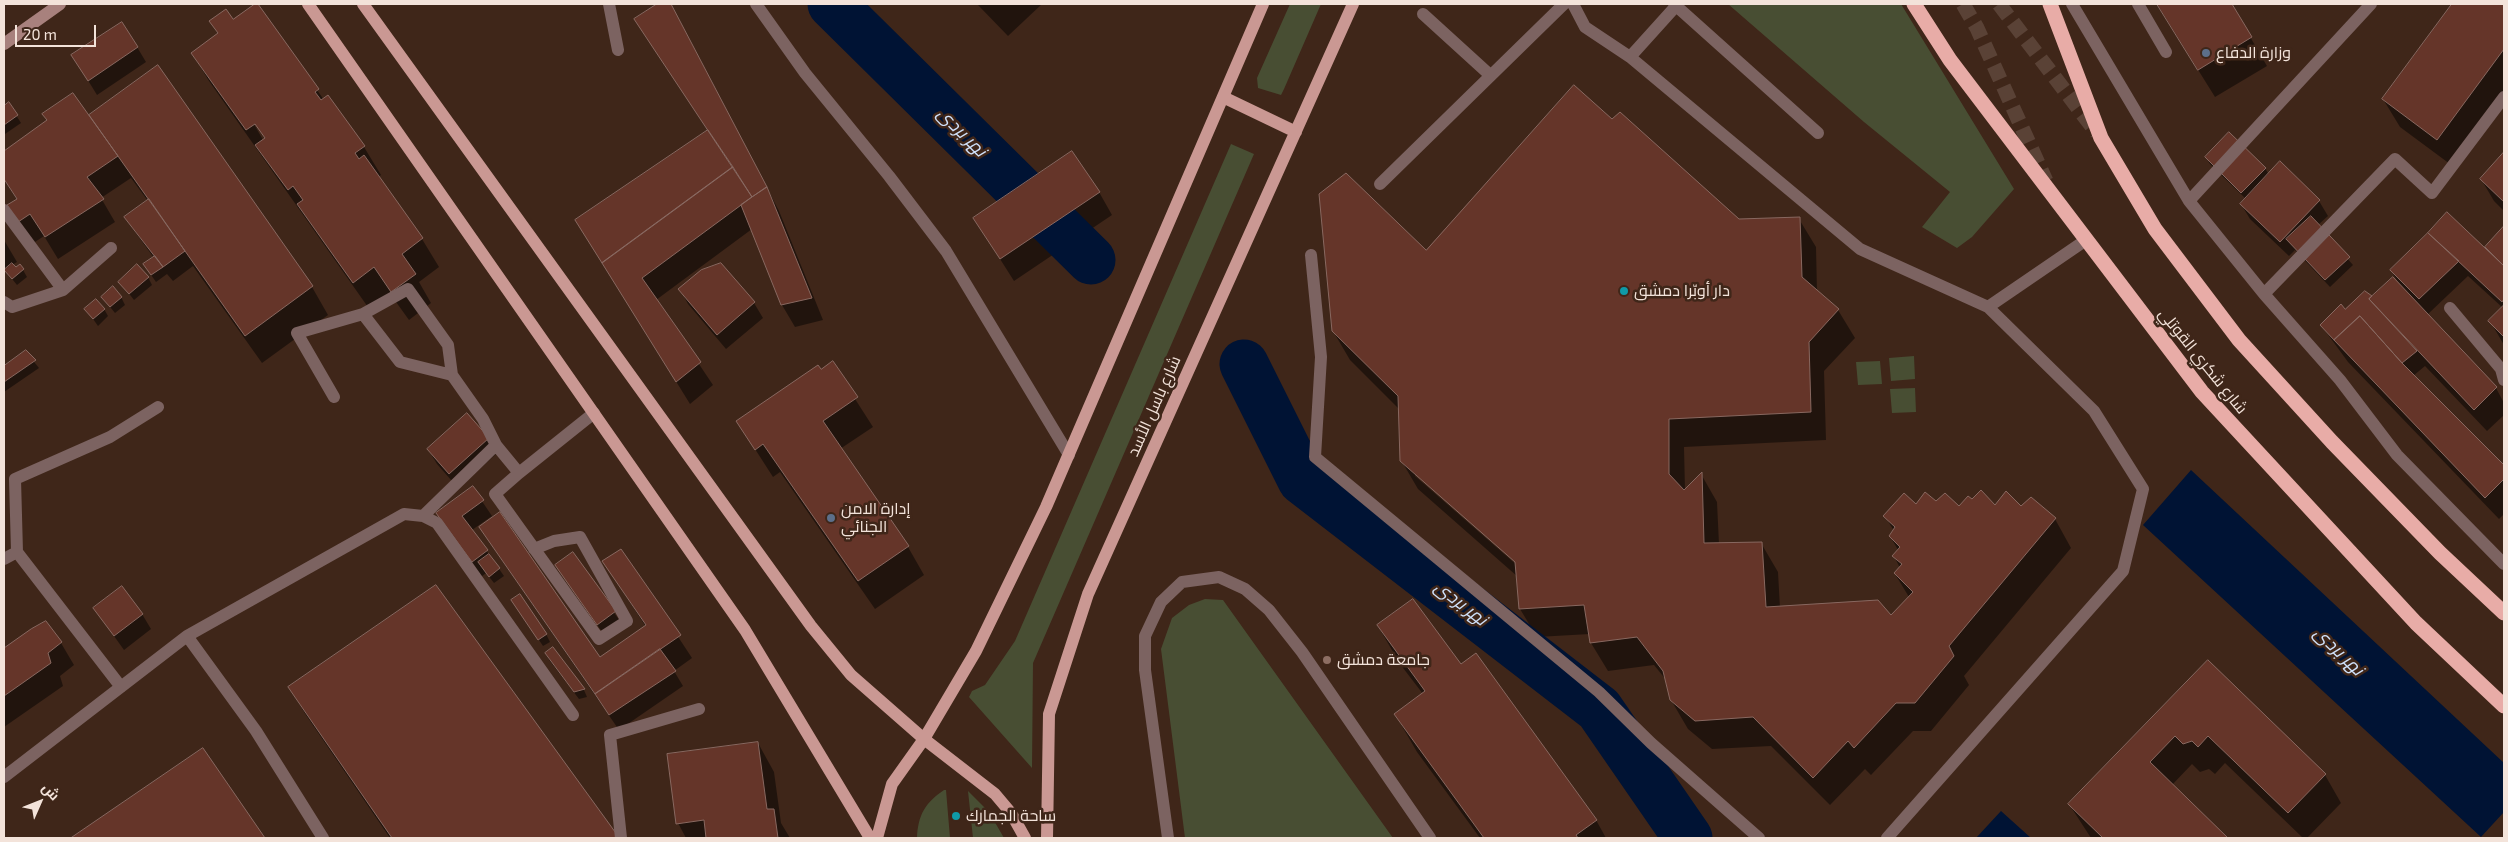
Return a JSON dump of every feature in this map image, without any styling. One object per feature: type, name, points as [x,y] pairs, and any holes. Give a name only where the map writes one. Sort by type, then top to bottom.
[{"type":"highway","name":"شارع شكري القوتلي","points":[[1914,4],[1950,60],[2202,392],[2416,623],[2504,706]]},
{"type":"highway","points":[[2050,4],[2101,138],[2155,229],[2246,347],[2332,442],[2440,553],[2504,613]]},
{"type":"main road","points":[[4,44],[60,4]]},
{"type":"main road","points":[[308,4],[745,630],[870,838]]},
{"type":"main road","points":[[363,4],[811,626],[851,675],[924,739],[996,794],[1011,813],[1025,838]]},
{"type":"main road","points":[[877,838],[892,784],[924,739],[976,651],[1046,507],[1264,4]]},
{"type":"main road","name":"شارع باسل الأسد","points":[[1047,838],[1049,714],[1088,594],[1353,4]]},
{"type":"main road","points":[[1223,96],[1296,132]]},
{"type":"lane","points":[[609,4],[618,50]]},
{"type":"lane","points":[[756,4],[804,73],[889,176],[946,251],[1069,455]]},
{"type":"lane","points":[[1380,184],[1490,74],[1564,4]]},
{"type":"lane","points":[[1573,4],[1585,27],[1630,57],[1860,249],[1988,307],[2094,411],[2143,489],[2123,571],[1888,838]]},
{"type":"lane","points":[[2072,4],[2189,201],[2264,294],[2340,380],[2397,455],[2504,564]]},
{"type":"lane","points":[[2138,4],[2166,52]]},
{"type":"lane","points":[[2189,201],[2372,4]]},
{"type":"lane","points":[[1630,57],[1675,5],[1818,134]]},
{"type":"lane","points":[[1423,14],[1490,74]]},
{"type":"lane","points":[[2264,294],[2395,159],[2432,193],[2504,97]]},
{"type":"lane","points":[[4,210],[63,290]]},
{"type":"lane","points":[[1988,307],[2086,240]]},
{"type":"lane","points":[[4,302],[12,307],[63,290],[111,248]]},
{"type":"lane","points":[[1311,255],[1320,357],[1315,457],[1599,692],[1658,749],[1759,838]]},
{"type":"lane","points":[[334,397],[297,333],[363,314],[408,288],[448,345],[452,375],[483,419],[496,445],[519,473]]},
{"type":"lane","points":[[2450,308],[2501,369],[2504,380]]},
{"type":"lane","points":[[363,314],[400,362],[452,375]]},
{"type":"lane","points":[[121,687],[16,552],[15,479],[110,437],[158,407]]},
{"type":"lane","points":[[534,549],[554,541],[580,537],[627,621],[599,639],[534,549],[495,494],[594,414]]},
{"type":"lane","points":[[423,516],[496,445]]},
{"type":"lane","points":[[4,777],[187,636],[404,514],[423,516],[437,523],[574,715]]},
{"type":"lane","points":[[4,560],[16,552]]},
{"type":"lane","points":[[1168,838],[1145,670],[1145,636],[1161,602],[1182,582],[1219,577],[1245,589],[1270,610],[1302,652],[1430,838]]},
{"type":"lane","points":[[187,636],[256,731],[322,838]]},
{"type":"lane","points":[[622,838],[610,735],[699,709]]},
{"type":"green space","points":[[1290,4],[1321,4],[1281,95],[1258,88],[1257,78]]},
{"type":"green space","points":[[1728,4],[1901,4],[2014,189],[1972,237],[1957,248],[1922,227],[1950,192],[1864,122]]},
{"type":"green space","points":[[1231,144],[1254,154],[1033,663],[1032,768],[969,697],[972,691],[985,685],[1015,641]]},
{"type":"green space","points":[[1914,356],[1915,379],[1891,381],[1889,358]]},
{"type":"green space","points":[[1880,361],[1882,384],[1858,385],[1856,362]]},
{"type":"green space","points":[[1915,388],[1916,412],[1892,413],[1890,389]]},
{"type":"green space","points":[[1205,599],[1223,600],[1393,838],[1185,838],[1161,649],[1172,618],[1189,605]]},
{"type":"green space","points":[[946,790],[950,838],[917,838],[919,823],[924,810]]},
{"type":"green space","points":[[968,791],[989,812],[1004,838],[973,838]]},
{"type":"water","points":[[2191,470],[2504,763],[2504,812],[2481,837],[2143,525]]},
{"type":"water","points":[[2001,811],[2031,838],[1976,838]]},
{"type":"building","points":[[255,4],[258,4],[319,89],[315,92],[321,100],[328,95],[365,146],[355,153],[359,159],[364,155],[423,238],[402,254],[416,274],[391,292],[374,267],[353,283],[297,204],[303,200],[293,186],[288,190],[255,145],[265,138],[255,124],[246,130],[191,53],[218,33],[209,21],[226,9],[233,19]]},
{"type":"building","points":[[657,4],[671,4],[767,187],[752,197],[634,19]]},
{"type":"building","name":"وزارة الدفاع","points":[[2157,4],[2232,4],[2252,37],[2198,70]]},
{"type":"building","points":[[2452,4],[2504,4],[2504,49],[2437,140],[2382,99]]},
{"type":"building","points":[[122,22],[138,47],[88,81],[71,55]]},
{"type":"building","points":[[158,65],[313,286],[245,336],[89,115]]},
{"type":"building","points":[[1574,85],[1612,119],[1620,112],[1739,219],[1800,217],[1802,277],[1839,309],[1809,342],[1811,412],[1669,419],[1669,474],[1684,490],[1702,472],[1704,543],[1762,542],[1766,607],[1878,600],[1891,615],[1913,592],[1894,573],[1902,564],[1892,556],[1900,547],[1889,536],[1895,527],[1883,516],[1904,493],[1916,504],[1925,492],[1936,501],[1945,493],[1959,506],[1968,496],[1972,499],[1981,490],[1995,505],[2006,491],[2021,506],[2031,497],[2056,518],[1949,646],[1954,656],[1915,703],[1896,703],[1854,748],[1848,741],[1813,778],[1753,717],[1695,721],[1670,700],[1663,671],[1637,637],[1590,643],[1584,605],[1519,609],[1515,562],[1400,461],[1398,396],[1332,331],[1319,194],[1346,173],[1426,250]]},
{"type":"building","points":[[73,93],[118,156],[87,177],[104,199],[45,237],[30,214],[18,222],[7,205],[17,199],[4,179],[4,151],[47,120],[42,114]]},
{"type":"building","points":[[9,102],[18,115],[4,125],[4,106]]},
{"type":"building","points":[[708,130],[733,167],[602,263],[575,220]]},
{"type":"building","points":[[2229,132],[2266,168],[2241,193],[2205,157]]},
{"type":"building","points":[[1072,151],[1100,192],[1000,259],[973,218]]},
{"type":"building","points":[[2504,152],[2504,202],[2480,179]]},
{"type":"building","points":[[2280,161],[2320,200],[2280,242],[2240,204]]},
{"type":"building","points":[[733,167],[752,197],[642,278],[701,362],[676,382],[602,263]]},
{"type":"building","points":[[767,187],[812,298],[781,305],[741,205]]},
{"type":"building","points":[[149,199],[185,251],[163,267],[124,217]]},
{"type":"building","points":[[2447,212],[2504,266],[2504,299],[2502,302],[2428,233]]},
{"type":"building","points":[[2311,216],[2350,257],[2325,280],[2286,239]]},
{"type":"building","points":[[2504,226],[2504,266],[2485,247]]},
{"type":"building","points":[[2428,233],[2459,261],[2419,299],[2390,270]]},
{"type":"building","points":[[155,256],[163,267],[151,275],[143,264]]},
{"type":"building","points":[[12,263],[16,267],[20,264],[24,269],[12,279],[4,270]]},
{"type":"building","points":[[721,263],[755,302],[717,335],[678,289],[701,270]]},
{"type":"building","points":[[137,264],[149,277],[129,294],[118,282]]},
{"type":"building","points":[[2393,277],[2497,387],[2474,410],[2369,299]]},
{"type":"building","points":[[113,286],[122,297],[110,307],[101,297]]},
{"type":"building","points":[[2365,291],[2372,296],[2369,299],[2417,351],[2402,363],[2360,316],[2334,340],[2320,325],[2341,304],[2345,309]]},
{"type":"building","points":[[96,299],[105,309],[93,319],[84,309]]},
{"type":"building","points":[[2504,305],[2504,337],[2488,321]]},
{"type":"building","points":[[2360,316],[2402,363],[2504,465],[2504,479],[2485,498],[2334,340]]},
{"type":"building","points":[[26,350],[36,360],[4,382],[4,366]]},
{"type":"building","points":[[833,361],[858,397],[823,421],[909,546],[858,581],[763,444],[755,450],[736,421],[818,365],[821,369]]},
{"type":"building","points":[[467,413],[489,438],[449,474],[427,449]]},
{"type":"building","points":[[473,486],[484,500],[462,516],[488,550],[472,562],[436,513]]},
{"type":"building","points":[[500,512],[600,657],[646,625],[602,561],[621,549],[681,635],[595,694],[479,527]]},
{"type":"building","points":[[573,552],[616,611],[597,625],[555,565]]},
{"type":"building","points":[[489,554],[500,568],[489,577],[478,562]]},
{"type":"building","points":[[436,585],[618,836],[615,838],[392,838],[288,687]]},
{"type":"building","points":[[122,586],[143,614],[114,636],[93,608]]},
{"type":"building","points":[[520,594],[547,634],[538,640],[511,600]]},
{"type":"building","points":[[1413,599],[1461,664],[1476,653],[1597,820],[1576,835],[1578,838],[1484,838],[1394,714],[1425,691],[1377,625]]},
{"type":"building","points":[[46,621],[62,642],[48,653],[51,663],[4,696],[4,648]]},
{"type":"building","points":[[553,647],[585,689],[574,692],[545,653]]},
{"type":"building","points":[[660,649],[676,671],[609,715],[595,694]]},
{"type":"building","points":[[2208,660],[2326,774],[2288,813],[2208,736],[2198,747],[2192,741],[2183,744],[2175,736],[2150,762],[2228,838],[2103,838],[2068,804]]},
{"type":"building","points":[[758,742],[767,809],[774,809],[778,838],[706,838],[704,820],[676,824],[667,754]]},
{"type":"building","points":[[203,748],[265,838],[71,838]]},
{"type":"waterway","name":"نهر بردى","points":[[832,4],[1091,260]]},
{"type":"waterway","name":"نهر بردى","points":[[1244,364],[1302,480],[1599,709],[1688,838]]},
{"type":"tunnel","points":[[1963,4],[1977,28],[2046,181]]},
{"type":"tunnel","points":[[1999,4],[2097,133]]},
{"type":"place","name":"وزارة الدفاع","points":[[2206,53]]},
{"type":"place","name":"دار أوبّرا دمشق","points":[[1624,291]]},
{"type":"place","name":"إدارة الامن الجنائي","points":[[831,518]]},
{"type":"place","name":"جامعة دمشق","points":[[1327,660]]},
{"type":"place","name":"ساحة الجمارك","points":[[956,816]]}]
